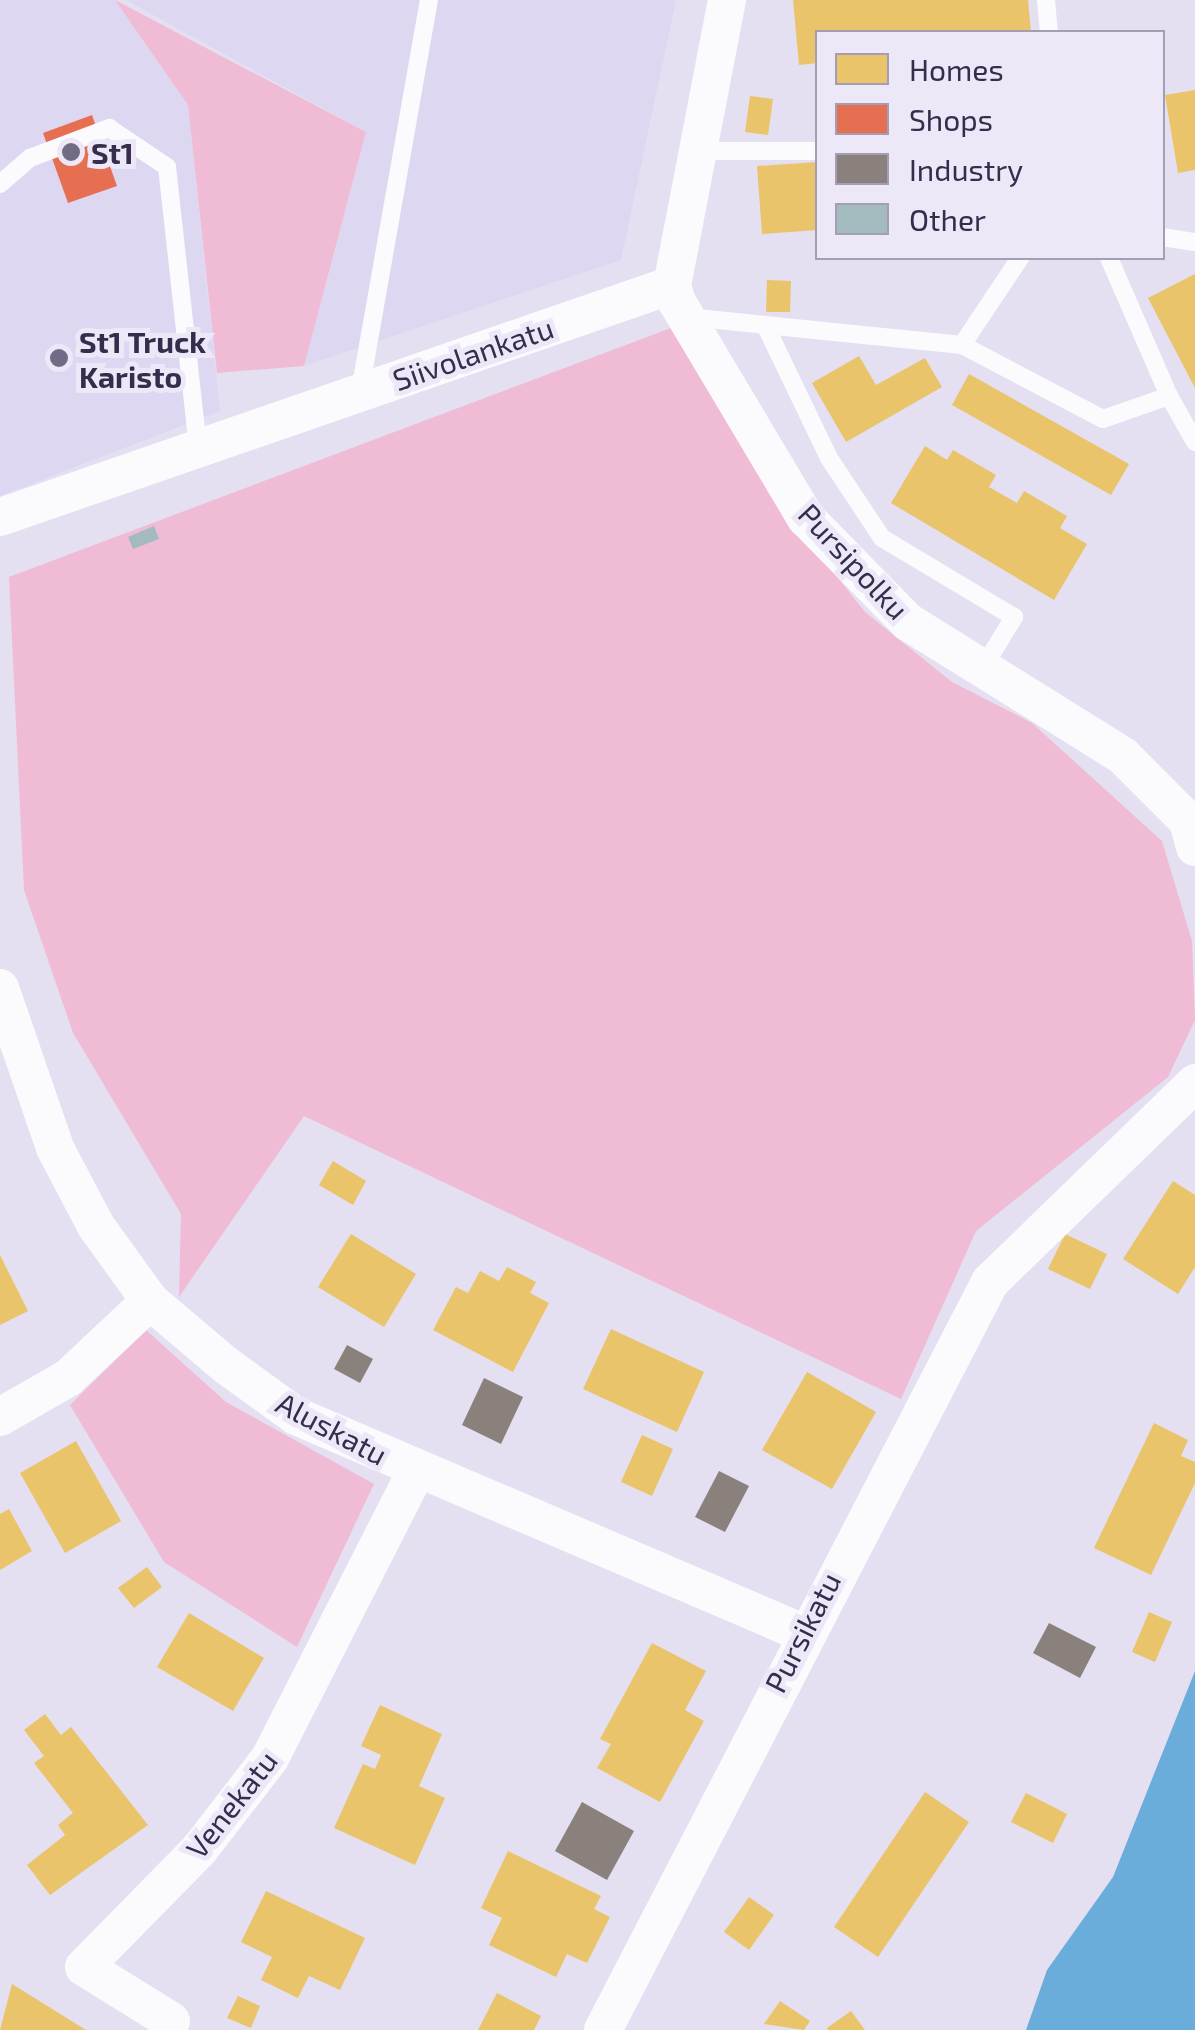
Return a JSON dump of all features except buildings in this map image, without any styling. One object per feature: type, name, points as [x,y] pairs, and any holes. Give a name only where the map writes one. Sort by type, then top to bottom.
[{"type":"street","points":[[680,301],[695,151],[728,0]]},
{"type":"street","name":"Siivolankatu","points":[[0,517],[360,392],[680,301]]},
{"type":"street","name":"Pursipolku","points":[[680,301],[806,518],[908,622],[1124,756],[1188,821],[1195,847]]},
{"type":"street","name":"Aluskatu","points":[[0,988],[54,1148],[150,1301],[296,1416],[416,1471],[801,1632]]},
{"type":"street","name":"Pursikatu","points":[[603,2030],[801,1632],[990,1282],[1021,1245],[1195,1083]]},
{"type":"street","points":[[0,1416],[68,1378],[150,1301]]},
{"type":"street","name":"Venekatu","points":[[171,2022],[84,1967],[199,1850],[270,1758],[416,1471]]},
{"type":"lane","points":[[360,392],[430,0]]},
{"type":"lane","points":[[1046,0],[1050,30]]},
{"type":"lane","points":[[0,184],[30,158],[110,128],[167,167],[198,447]]},
{"type":"lane","points":[[695,151],[815,151]]},
{"type":"lane","points":[[1165,237],[1195,242]]},
{"type":"lane","points":[[962,345],[1019,260]]},
{"type":"lane","points":[[1110,260],[1169,396],[1195,442]]},
{"type":"lane","points":[[680,301],[765,325],[962,345],[1103,419],[1169,396]]},
{"type":"lane","points":[[765,325],[829,458],[882,538],[1014,618],[983,668]]},
{"type":"shaded area","points":[[0,0],[115,0],[188,105],[220,411],[0,496]]},
{"type":"shaded area","points":[[115,0],[366,132],[304,366],[217,373],[188,105]]},
{"type":"shaded area","points":[[126,0],[676,0],[621,260],[304,366],[366,132]]},
{"type":"shaded area","points":[[671,328],[782,508],[865,612],[952,682],[1032,723],[1162,841],[1192,941],[1195,1020],[1168,1077],[976,1231],[901,1399],[304,1116],[179,1297],[181,1214],[73,1033],[24,890],[9,577]]},
{"type":"shaded area","points":[[146,1330],[226,1402],[374,1484],[297,1647],[164,1562],[70,1405]]},
{"type":"water","points":[[1195,1671],[1195,2030],[1026,2030],[1047,1970],[1113,1877]]},
{"type":"place","name":"St1","points":[[71,152]]},
{"type":"place","name":"St1 Truck Karisto","points":[[59,358]]}]
